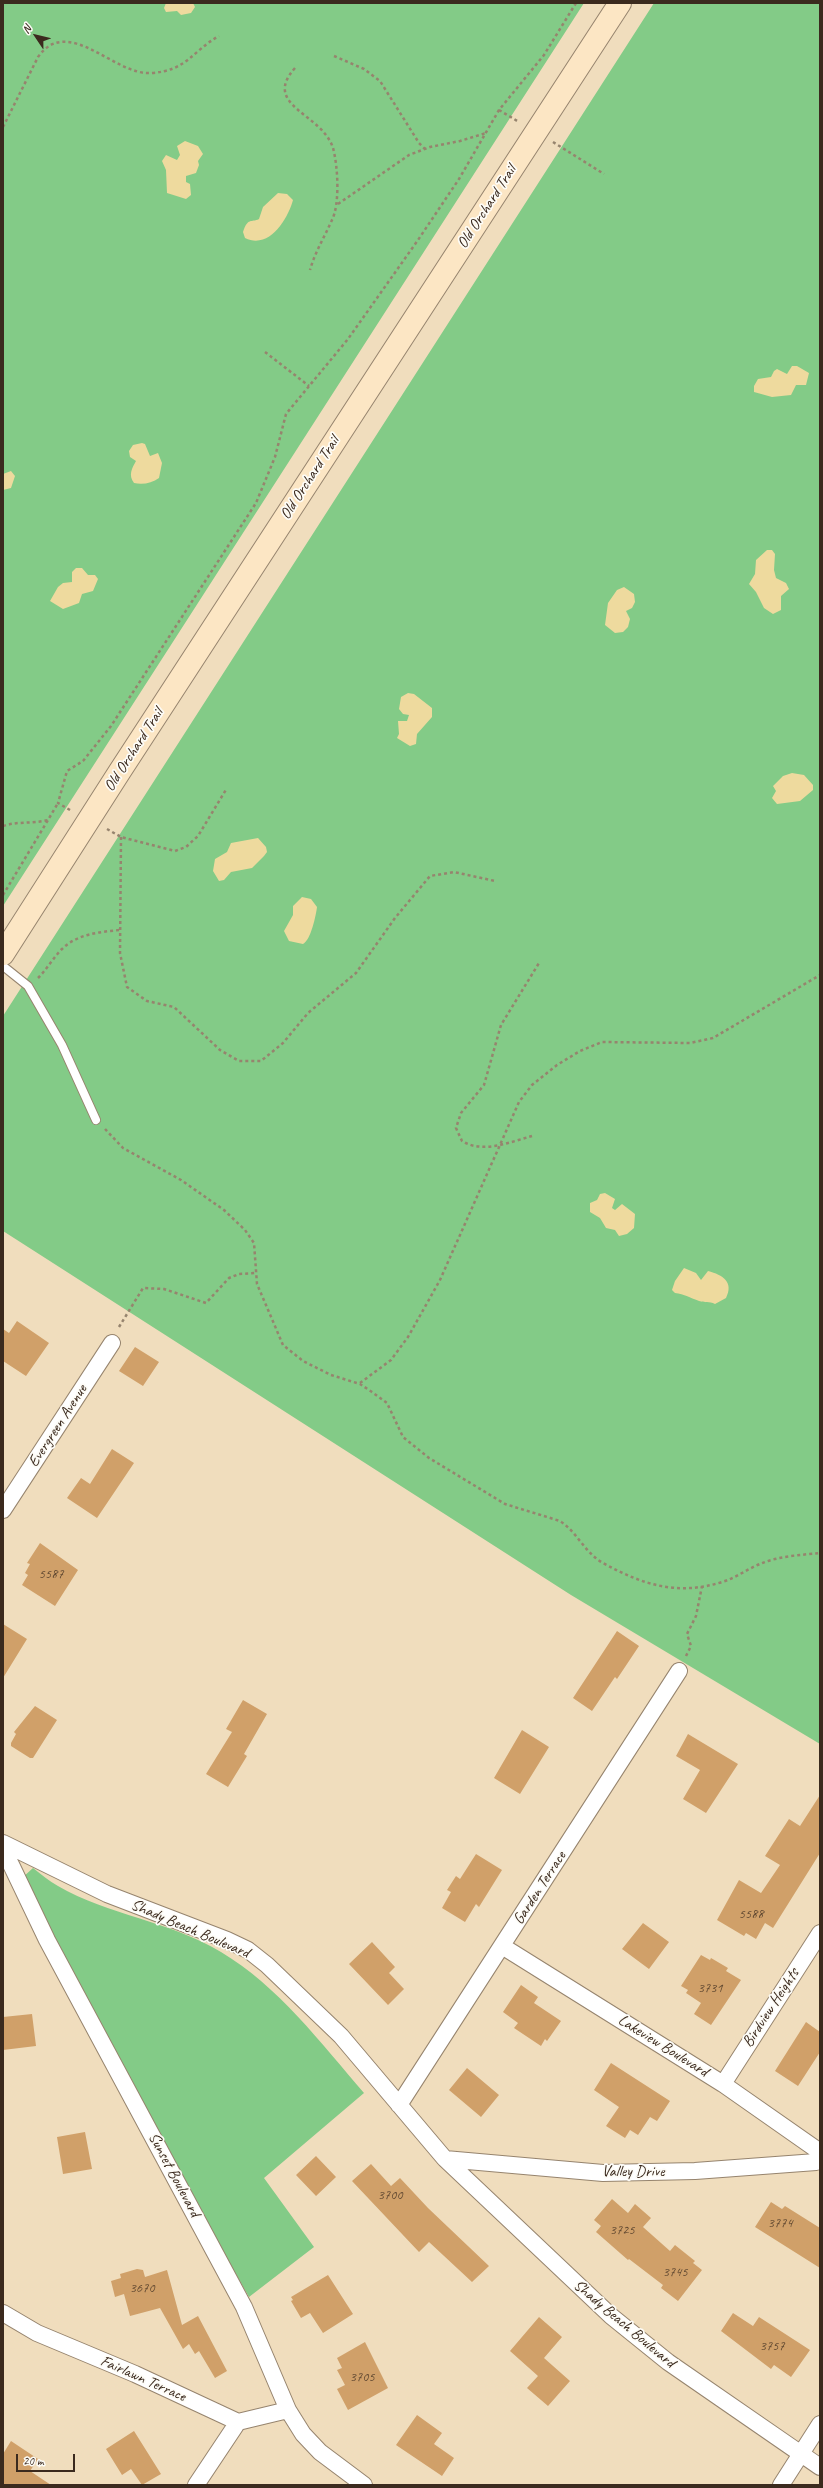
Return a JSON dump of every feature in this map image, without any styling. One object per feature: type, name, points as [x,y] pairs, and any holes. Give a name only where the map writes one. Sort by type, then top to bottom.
[{"type":"street","name":"Old Orchard Trail","points":[[3,954],[120,771],[620,3]]},
{"type":"street","name":"Evergreen Avenue","points":[[3,1510],[112,1343]]},
{"type":"street","name":"Garden Terrace","points":[[399,2105],[680,1671]]},
{"type":"street","name":"Shady Beach Boulevard","points":[[3,1843],[107,1894],[248,1950],[307,2001],[341,2036],[445,2159],[611,2316],[668,2362],[820,2467]]},
{"type":"street","name":"Sunset Boulevard","points":[[3,1848],[47,1940],[244,2307],[288,2410],[303,2434],[320,2452],[364,2485]]},
{"type":"street","name":"Birdview Heights","points":[[723,2084],[820,1933]]},
{"type":"street","name":"Lakeview Boulevard","points":[[502,1946],[723,2084],[820,2152]]},
{"type":"street","name":"Valley Drive","points":[[445,2159],[603,2173],[696,2171],[816,2162],[820,2158]]},
{"type":"street","name":"Fairlawn Terrace","points":[[3,2314],[36,2333],[135,2374],[238,2422]]},
{"type":"street","points":[[196,2485],[238,2422],[288,2410]]},
{"type":"street","points":[[781,2485],[820,2424]]},
{"type":"lane","points":[[3,966],[28,986],[62,1045],[96,1120]]},
{"type":"path","points":[[3,126],[38,57],[44,49],[54,42],[63,41],[95,51],[129,68],[149,73],[162,72],[188,62],[219,36]]},
{"type":"path","points":[[334,56],[364,69],[380,81],[419,143],[425,149]]},
{"type":"path","points":[[295,68],[284,84],[284,94],[288,102],[320,127],[333,148],[338,205],[332,220],[320,241],[310,270]]},
{"type":"path","points":[[338,205],[409,155],[425,149],[486,133]]},
{"type":"path","points":[[265,352],[309,386]]},
{"type":"path","points":[[3,895],[58,803]]},
{"type":"path","points":[[3,826],[16,822],[32,824],[48,820]]},
{"type":"path","points":[[121,837],[122,902],[120,954],[127,987],[147,1001],[174,1007],[220,1050],[239,1061],[260,1061],[283,1043],[308,1013],[356,973],[395,918],[430,876],[454,872],[495,882]]},
{"type":"path","points":[[28,986],[43,973],[62,949],[72,942],[96,932],[120,930]]},
{"type":"path","points":[[532,1136],[498,1146],[483,1147],[467,1144],[459,1137],[456,1124],[461,1113],[484,1085],[501,1025],[539,963]]},
{"type":"path","points":[[360,1384],[391,1360],[408,1338],[440,1280],[482,1186],[498,1146],[519,1102],[532,1085],[556,1065],[580,1051],[602,1042],[690,1043],[713,1038],[820,975]]},
{"type":"path","points":[[96,1120],[123,1148],[181,1180],[230,1216],[245,1230],[254,1243],[257,1284],[283,1345],[303,1361],[331,1375],[360,1384],[387,1403],[403,1437],[429,1458],[505,1504],[560,1521],[602,1562],[656,1586],[672,1589],[722,1582],[761,1563],[800,1555],[820,1553]]},
{"type":"path","points":[[112,1343],[123,1317],[143,1288],[164,1290],[206,1303],[229,1278],[239,1274],[256,1273]]},
{"type":"path","points":[[680,1671],[691,1646],[687,1634],[696,1616],[702,1586]]},
{"type":"green space","points":[[3,3],[584,3],[3,906]]},
{"type":"green space","points":[[654,3],[820,3],[820,1744],[571,1595],[3,1231],[3,1016]]},
{"type":"green space","points":[[33,1868],[48,1880],[77,1896],[201,1941],[242,1966],[261,1981],[298,2016],[364,2093],[264,2178],[314,2247],[249,2297],[200,2212],[22,1878]]},
{"type":"sand","points":[[166,3],[193,3],[195,7],[191,13],[181,15],[177,11],[166,12],[164,8]]},
{"type":"sand","points":[[185,141],[198,146],[203,154],[198,161],[199,165],[196,173],[186,176],[186,182],[190,184],[191,195],[186,199],[167,193],[166,170],[162,161],[166,155],[177,160],[180,155],[177,146]]},
{"type":"sand","points":[[278,193],[287,194],[293,200],[291,207],[282,223],[270,236],[262,240],[254,241],[245,238],[243,232],[246,224],[250,221],[259,219],[263,207]]},
{"type":"sand","points":[[792,366],[797,366],[809,373],[806,385],[796,385],[791,395],[772,397],[754,392],[754,386],[758,379],[771,377],[777,369],[787,374]]},
{"type":"sand","points":[[142,443],[145,444],[150,456],[158,453],[162,463],[159,478],[147,483],[137,484],[134,483],[131,477],[132,469],[136,461],[130,457],[129,451],[133,445]]},
{"type":"sand","points":[[11,471],[15,476],[11,488],[3,490],[3,474]]},
{"type":"sand","points":[[767,550],[772,550],[775,554],[774,570],[776,578],[786,583],[789,589],[781,596],[781,610],[773,614],[764,608],[756,592],[749,584],[755,574],[756,560]]},
{"type":"sand","points":[[76,568],[82,568],[88,575],[95,575],[98,579],[93,591],[82,594],[79,603],[63,609],[50,601],[58,587],[63,583],[72,582],[72,572]]},
{"type":"sand","points":[[624,587],[634,594],[635,602],[632,608],[626,611],[630,619],[628,627],[623,632],[615,633],[605,625],[608,603],[617,590]]},
{"type":"sand","points":[[408,693],[414,694],[432,708],[432,717],[417,734],[416,744],[410,746],[397,738],[399,734],[398,721],[407,721],[409,715],[403,714],[399,709],[401,697]]},
{"type":"sand","points":[[792,773],[804,775],[813,785],[813,790],[800,801],[777,804],[772,798],[776,791],[773,786],[783,776]]},
{"type":"sand","points":[[258,838],[266,847],[267,852],[264,856],[252,868],[231,872],[224,880],[219,881],[213,871],[215,859],[227,852],[231,843]]},
{"type":"sand","points":[[302,897],[311,899],[317,907],[311,933],[306,942],[303,944],[289,941],[284,931],[293,915],[293,906]]},
{"type":"sand","points":[[605,1193],[615,1199],[612,1208],[615,1210],[622,1204],[635,1214],[634,1228],[627,1234],[619,1236],[615,1230],[606,1228],[600,1218],[590,1212],[590,1203],[597,1200],[600,1194]]},
{"type":"sand","points":[[684,1268],[696,1273],[701,1280],[708,1271],[722,1277],[728,1283],[729,1288],[726,1298],[715,1304],[699,1301],[675,1293],[672,1290],[675,1281]]},
{"type":"building","points":[[17,1321],[49,1343],[26,1376],[3,1361],[3,1329],[9,1333]]},
{"type":"building","points":[[135,1347],[159,1362],[143,1386],[119,1371]]},
{"type":"building","points":[[112,1449],[134,1463],[97,1518],[67,1498],[81,1478],[90,1484]]},
{"type":"building","points":[[40,1543],[78,1570],[55,1606],[22,1585],[28,1575],[25,1573],[30,1564],[27,1563]]},
{"type":"building","points":[[3,1624],[27,1639],[3,1678]]},
{"type":"building","points":[[617,1631],[639,1646],[617,1679],[615,1677],[592,1711],[573,1698]]},
{"type":"building","points":[[243,1700],[267,1714],[244,1754],[247,1756],[228,1787],[206,1774],[232,1732],[226,1729]]},
{"type":"building","points":[[35,1706],[57,1720],[33,1758],[30,1758],[11,1746],[11,1743],[16,1734],[14,1732]]},
{"type":"building","points":[[522,1730],[549,1747],[520,1794],[494,1778]]},
{"type":"building","points":[[688,1734],[738,1764],[706,1813],[683,1799],[700,1770],[676,1756]]},
{"type":"building","points":[[820,1795],[820,1853],[773,1928],[765,1923],[756,1939],[746,1933],[744,1936],[717,1920],[739,1880],[761,1893],[780,1865],[765,1856],[789,1819],[800,1826]]},
{"type":"building","points":[[476,1854],[502,1870],[479,1907],[476,1904],[465,1922],[442,1908],[451,1892],[447,1890],[456,1876],[460,1879]]},
{"type":"building","points":[[643,1923],[669,1942],[649,1969],[622,1949]]},
{"type":"building","points":[[372,1942],[395,1967],[389,1973],[404,1989],[388,2005],[349,1964]]},
{"type":"building","points":[[701,1955],[710,1960],[711,1958],[728,1968],[726,1971],[741,1980],[711,2025],[694,2014],[701,2003],[686,1993],[688,1990],[681,1986]]},
{"type":"building","points":[[521,1985],[538,1997],[534,2003],[561,2021],[547,2041],[545,2039],[541,2046],[514,2028],[518,2023],[503,2012]]},
{"type":"building","points":[[32,2014],[36,2046],[3,2050],[3,2017]]},
{"type":"building","points":[[806,2022],[820,2032],[820,2052],[798,2086],[775,2071]]},
{"type":"building","points":[[611,2063],[670,2101],[657,2121],[650,2117],[638,2135],[630,2130],[625,2138],[606,2126],[619,2107],[594,2090]]},
{"type":"building","points":[[467,2068],[499,2095],[481,2117],[449,2090]]},
{"type":"building","points":[[85,2132],[92,2169],[63,2174],[57,2137]]},
{"type":"building","points":[[316,2156],[336,2177],[316,2196],[296,2175]]},
{"type":"building","points":[[371,2164],[391,2186],[400,2178],[428,2208],[489,2266],[472,2282],[429,2242],[419,2252],[352,2181]]},
{"type":"building","points":[[612,2199],[628,2213],[635,2204],[651,2218],[643,2227],[670,2251],[675,2245],[695,2261],[693,2263],[702,2270],[678,2301],[661,2288],[663,2285],[629,2259],[628,2260],[596,2232],[601,2226],[594,2220]]},
{"type":"building","points":[[771,2202],[782,2209],[785,2206],[820,2228],[820,2268],[755,2227]]},
{"type":"building","points":[[137,2269],[143,2270],[145,2277],[167,2270],[182,2325],[198,2316],[227,2371],[215,2378],[199,2351],[195,2354],[189,2344],[183,2349],[160,2308],[130,2316],[124,2294],[115,2297],[111,2281],[121,2278],[120,2274]]},
{"type":"building","points":[[328,2275],[353,2314],[323,2333],[310,2313],[301,2318],[291,2301],[293,2300],[291,2297]]},
{"type":"building","points":[[733,2313],[753,2326],[759,2317],[810,2350],[791,2377],[774,2365],[771,2369],[721,2331]]},
{"type":"building","points":[[539,2317],[562,2337],[544,2358],[570,2381],[548,2406],[527,2388],[538,2376],[510,2351]]},
{"type":"building","points":[[365,2342],[388,2388],[348,2410],[337,2389],[345,2385],[337,2370],[342,2368],[337,2358]]},
{"type":"building","points":[[417,2415],[442,2433],[434,2444],[454,2458],[442,2476],[396,2445]]},
{"type":"building","points":[[134,2431],[161,2474],[142,2485],[131,2469],[122,2475],[106,2449]]},
{"type":"building","points":[[11,2441],[38,2459],[30,2471],[51,2485],[3,2485],[3,2454]]}]
